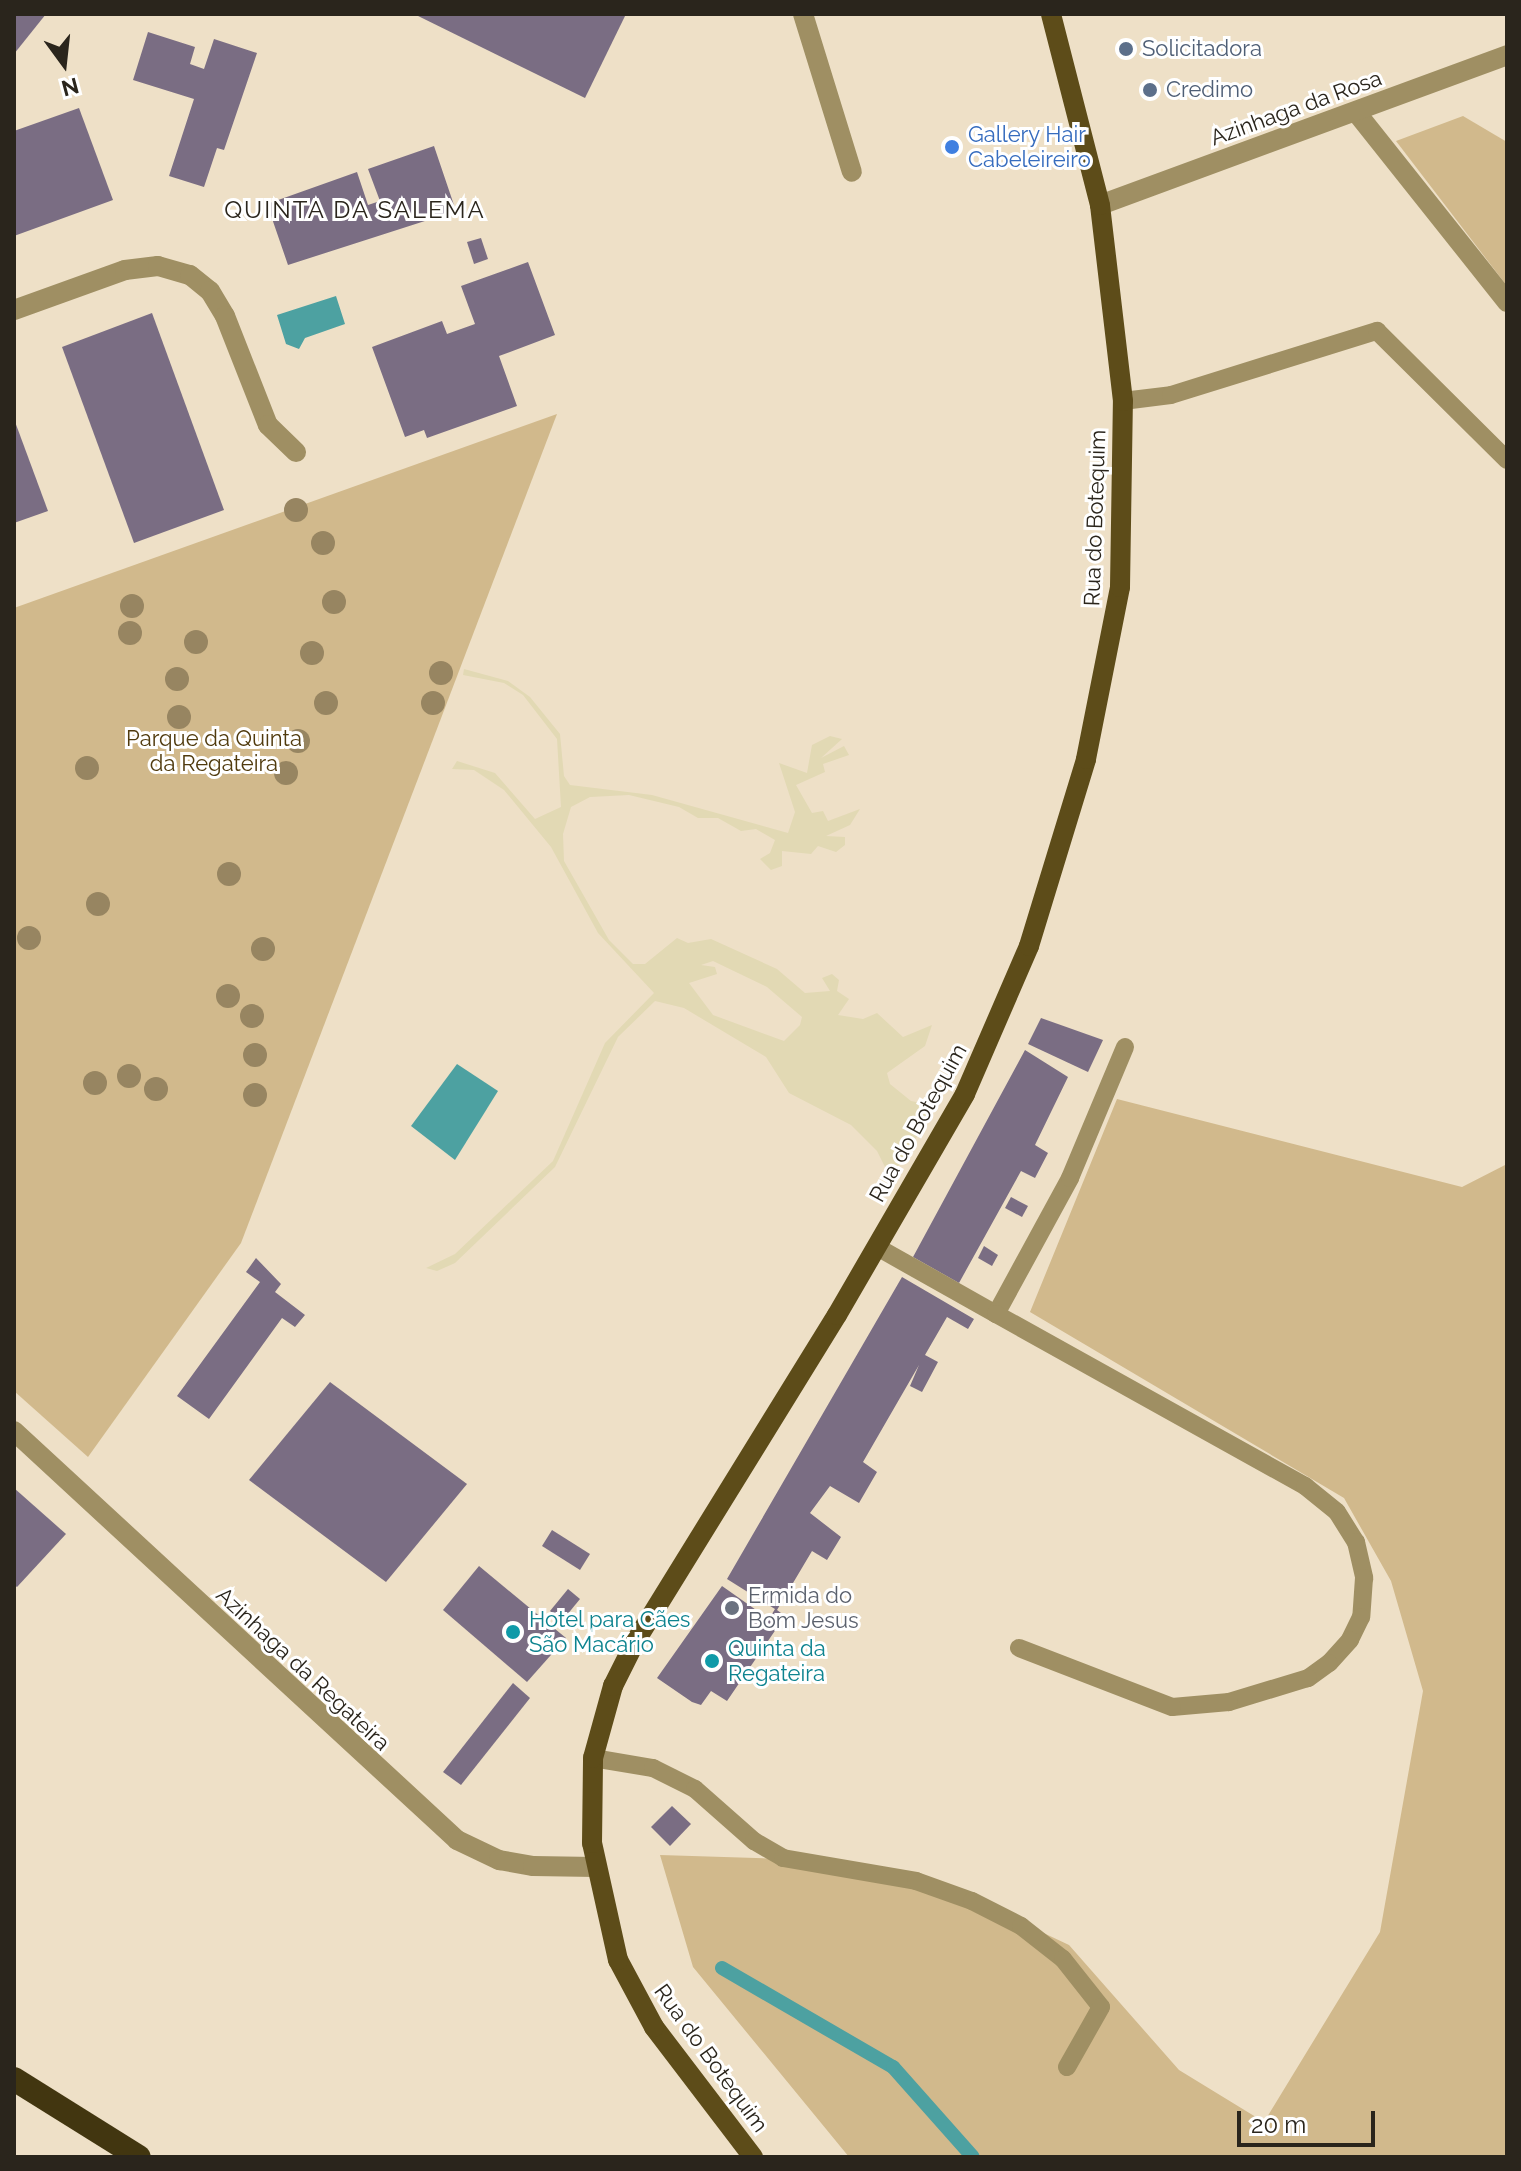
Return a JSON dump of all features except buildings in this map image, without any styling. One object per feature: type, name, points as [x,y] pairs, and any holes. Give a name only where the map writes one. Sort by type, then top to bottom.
[{"type":"highway","points":[[14,2079],[139,2157]]},
{"type":"main road","name":"Rua do Botequim","points":[[753,2157],[634,1995],[606,1922],[595,1867],[589,1803],[593,1758],[613,1686],[635,1642],[877,1247],[965,1094],[1001,1019],[1086,759],[1120,587],[1123,401],[1100,205],[1051,14]]},
{"type":"street","points":[[803,14],[852,172]]},
{"type":"street","name":"Azinhaga da Rosa","points":[[1100,205],[1507,55]]},
{"type":"street","points":[[1356,112],[1507,302]]},
{"type":"street","points":[[14,310],[125,270],[158,266],[190,275],[210,291],[225,316],[268,425],[296,452]]},
{"type":"street","name":"Azinhaga da Regateira","points":[[14,1431],[438,1826],[499,1860],[595,1867]]},
{"type":"lane","points":[[1123,401],[1171,395],[1377,331],[1507,460]]},
{"type":"lane","points":[[996,1314],[1070,1178],[1125,1047]]},
{"type":"lane","points":[[877,1247],[1305,1486],[1337,1512],[1356,1542],[1364,1578],[1361,1617],[1350,1640],[1329,1663],[1308,1678],[1229,1702],[1172,1707],[1019,1648]]},
{"type":"lane","points":[[593,1758],[653,1768],[695,1789],[754,1841],[783,1858],[916,1881],[972,1901],[1021,1926],[1063,1959],[1101,2007],[1067,2067]]},
{"type":"green space","points":[[1463,116],[1507,142],[1507,286],[1396,141]]},
{"type":"green space","name":"Parque da Quinta da Regateira","points":[[557,414],[241,1243],[88,1457],[14,1391],[14,608]]},
{"type":"green space","points":[[1117,1099],[1462,1187],[1507,1164],[1507,2157],[849,2157],[693,1967],[660,1855],[815,1860],[993,1909],[1069,1945],[1179,2070],[1264,2122],[1380,1932],[1423,1691],[1391,1581],[1344,1498],[1030,1312]]},
{"type":"sand","points":[[464,669],[508,681],[530,697],[560,734],[564,776],[570,785],[652,795],[788,833],[795,812],[779,763],[807,773],[812,745],[830,736],[842,739],[821,758],[844,746],[849,755],[823,764],[825,772],[796,785],[812,813],[823,811],[828,821],[860,809],[850,825],[826,836],[845,837],[845,845],[836,852],[818,846],[811,854],[782,851],[782,866],[771,870],[760,859],[770,853],[775,840],[756,829],[741,831],[718,818],[698,818],[679,807],[629,795],[590,797],[571,807],[563,834],[564,861],[609,940],[633,964],[645,964],[677,938],[688,943],[711,939],[777,969],[805,993],[830,991],[822,978],[832,974],[839,980],[837,991],[849,999],[838,1015],[863,1019],[877,1013],[903,1037],[932,1025],[925,1046],[887,1073],[890,1084],[911,1101],[931,1105],[945,1091],[891,1179],[877,1151],[851,1125],[789,1093],[766,1057],[684,1008],[655,1001],[618,1037],[555,1167],[455,1263],[437,1271],[426,1268],[455,1254],[553,1161],[605,1043],[654,993],[598,933],[551,847],[504,790],[474,770],[452,769],[457,761],[495,773],[535,819],[561,807],[557,739],[523,695],[504,683],[463,675]],"holes":[[[713,961],[767,987],[802,1017],[800,1025],[784,1041],[713,1015],[689,983],[717,974],[715,967],[701,965]]]},
{"type":"water","points":[[336,296],[345,324],[305,338],[299,349],[286,344],[277,315]]},
{"type":"water","points":[[457,1064],[498,1091],[455,1160],[411,1126]]},
{"type":"waterway","points":[[722,1968],[893,2067],[973,2157]]},
{"type":"place","name":"Solicitadora","points":[[1126,49]]},
{"type":"place","name":"Credimo","points":[[1150,90]]},
{"type":"place","name":"Gallery Hair Cabeleireiro","points":[[952,147]]},
{"type":"place","name":"Ermida do Bom Jesus","points":[[732,1608]]},
{"type":"place","name":"Hotel para Cães São Macário","points":[[513,1632]]},
{"type":"place","name":"Quinta da Regateira","points":[[712,1661]]},
{"type":"district","name":"QUINTA DA SALEMA","points":[[355,210]]}]
